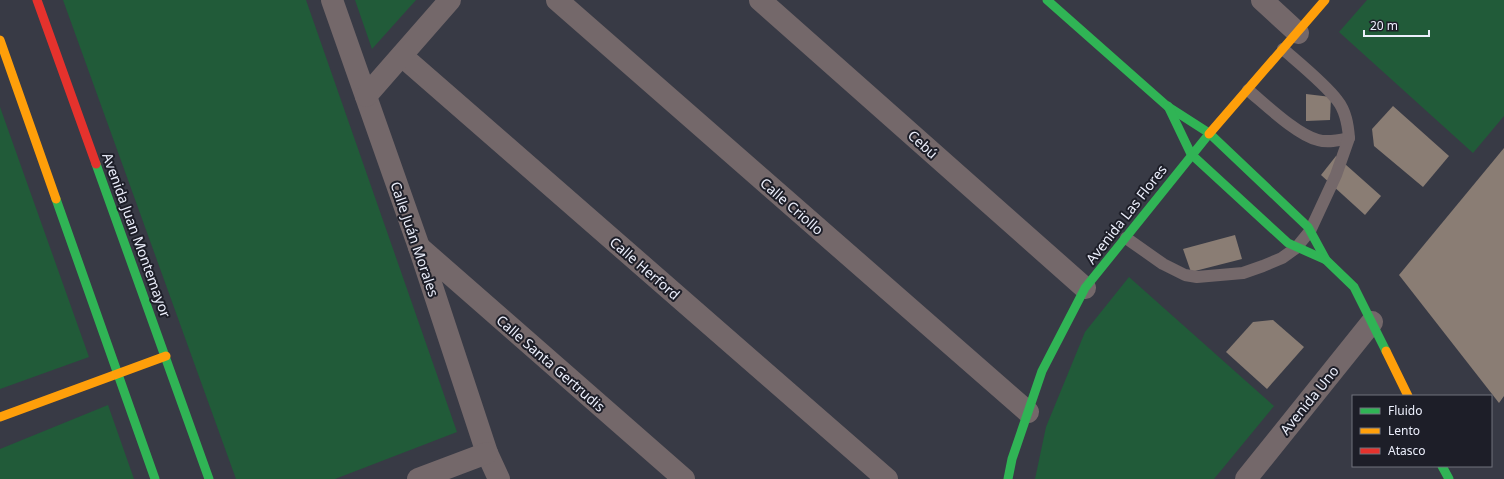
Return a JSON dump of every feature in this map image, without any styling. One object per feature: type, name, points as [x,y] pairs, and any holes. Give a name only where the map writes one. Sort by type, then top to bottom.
[{"type":"street","name":"Avenida Juan Montemayor","points":[[37,0],[209,479]]},
{"type":"street","name":"Calle Juán Morales","points":[[332,0],[419,247],[487,453],[499,479]]},
{"type":"street","points":[[366,96],[450,0]]},
{"type":"street","name":"Calle Criollo","points":[[557,0],[1028,412]]},
{"type":"street","name":"Cebú","points":[[760,0],[1085,288]]},
{"type":"street","points":[[1047,0],[1167,106],[1209,133],[1297,216],[1310,231],[1326,260],[1354,287],[1408,395]]},
{"type":"street","points":[[1262,0],[1298,33]]},
{"type":"street","name":"Avenida Las Flores","points":[[1008,479],[1012,459],[1042,371],[1085,288],[1191,154],[1298,33],[1325,0]]},
{"type":"street","points":[[0,40],[155,479]]},
{"type":"street","name":"Calle Herford","points":[[402,56],[887,479]]},
{"type":"street","points":[[1167,106],[1191,154],[1279,236],[1296,248],[1326,260]]},
{"type":"street","name":"Calle Santa Gertrudis","points":[[419,247],[684,479]]},
{"type":"street","name":"Avenida Uno","points":[[1246,479],[1372,322]]},
{"type":"street","points":[[0,417],[166,356]]},
{"type":"street","points":[[418,479],[487,453]]},
{"type":"street","points":[[1443,467],[1449,479]]},
{"type":"lane","points":[[1126,238],[1174,271],[1197,277],[1243,273],[1282,258],[1296,248],[1310,231],[1336,175],[1349,138],[1347,120],[1337,99],[1283,49]]},
{"type":"lane","points":[[1248,90],[1300,132],[1318,140],[1334,141],[1349,138]]},
{"type":"green space","points":[[63,0],[306,0],[457,432],[335,479],[236,479]]},
{"type":"green space","points":[[355,0],[416,0],[372,49]]},
{"type":"green space","points":[[1367,0],[1504,0],[1504,116],[1473,153],[1339,32]]},
{"type":"green space","points":[[0,107],[89,357],[0,389]]},
{"type":"green space","points":[[1129,277],[1274,406],[1214,479],[1035,479],[1046,427],[1085,332]]},
{"type":"green space","points":[[108,405],[134,479],[0,479],[0,449]]},
{"type":"building","points":[[1306,94],[1331,97],[1330,120],[1306,121]]},
{"type":"building","points":[[1393,106],[1449,156],[1423,187],[1374,146],[1372,129]]},
{"type":"building","points":[[1504,148],[1504,396],[1499,403],[1399,275]]},
{"type":"building","points":[[1336,156],[1381,196],[1365,215],[1321,175]]},
{"type":"building","points":[[1235,235],[1242,259],[1191,272],[1183,249]]},
{"type":"building","points":[[1273,320],[1304,347],[1267,389],[1226,352],[1253,322]]},
{"type":"traffic: fast","points":[[1047,0],[1167,106],[1209,133],[1308,227],[1326,260],[1354,287],[1386,351]]},
{"type":"traffic: fast","points":[[1168,106],[1191,154],[1288,243],[1326,260]]},
{"type":"traffic: fast","points":[[1008,479],[1012,459],[1042,371],[1085,288],[1209,134]]},
{"type":"traffic: fast","points":[[96,164],[209,479]]},
{"type":"traffic: fast","points":[[56,199],[155,479]]},
{"type":"traffic: fast","points":[[1443,467],[1449,479]]},
{"type":"traffic: slow","points":[[1209,134],[1325,0]]},
{"type":"traffic: slow","points":[[0,40],[56,199]]},
{"type":"traffic: slow","points":[[1386,351],[1408,395]]},
{"type":"traffic: slow","points":[[0,417],[166,356]]},
{"type":"traffic: jam","points":[[37,0],[96,164]]}]
